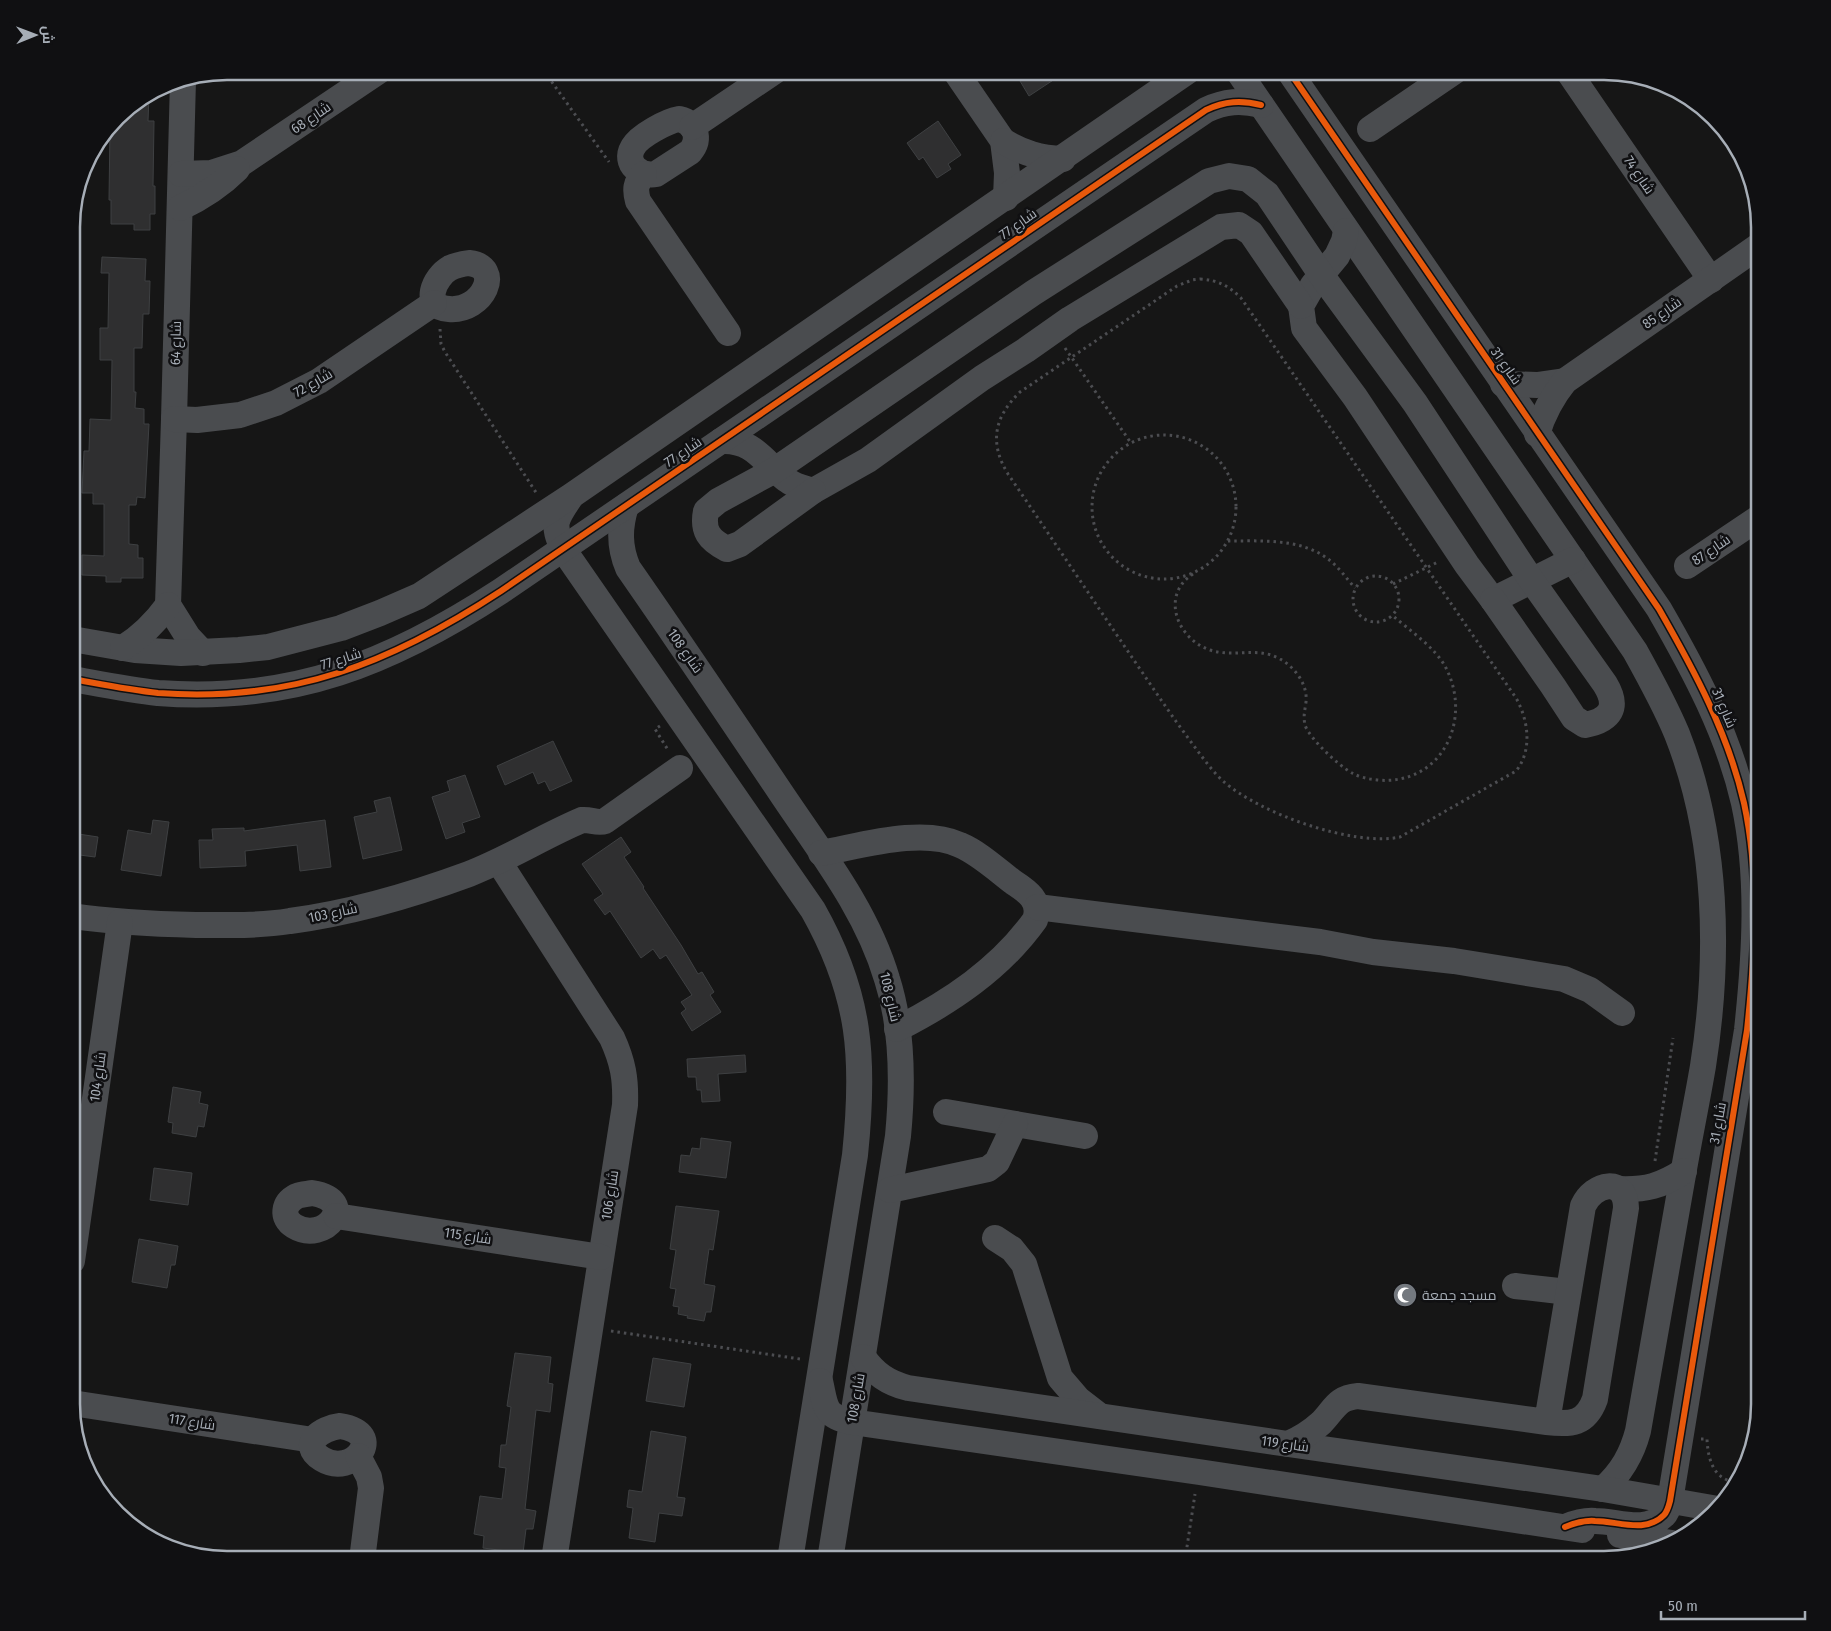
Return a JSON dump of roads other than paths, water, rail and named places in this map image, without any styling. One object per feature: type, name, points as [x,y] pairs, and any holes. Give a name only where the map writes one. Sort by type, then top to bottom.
[{"type":"street","name":"شارع 68","points":[[180,208],[217,186],[242,163],[366,80]]},
{"type":"street","points":[[692,126],[761,80]]},
{"type":"street","points":[[961,80],[1003,141],[1007,173],[1006,198]]},
{"type":"street","name":"شارع 77","points":[[80,640],[162,652],[203,653],[239,650],[277,645],[340,628],[419,596],[571,496],[908,266],[1175,80]]},
{"type":"street","name":"شارع 31","points":[[1244,80],[1635,651],[1651,678],[1677,735],[1688,767],[1704,833],[1713,924],[1708,1023],[1703,1066],[1634,1446],[1620,1471],[1603,1488]]},
{"type":"street","points":[[1287,80],[1307,98]]},
{"type":"street","name":"شارع 31","points":[[1295,80],[1659,609],[1682,648],[1719,725],[1733,762],[1744,803],[1751,845]]},
{"type":"street","points":[[1370,129],[1442,80]]},
{"type":"street","name":"شارع 74","points":[[1574,80],[1710,280]]},
{"type":"street","name":"شارع 64","points":[[168,605],[183,87]]},
{"type":"street","name":"شارع 77","points":[[80,680],[156,692],[192,694],[237,693],[273,689],[343,673],[428,636],[465,615],[563,549],[872,340],[1206,110],[1228,102],[1239,101],[1261,105]]},
{"type":"street","points":[[639,171],[656,174],[690,152],[696,142],[695,131],[692,126],[686,121],[673,120],[637,141],[631,151],[630,158],[639,171],[636,188],[638,201],[728,333]]},
{"type":"street","points":[[1003,141],[1030,154],[1046,158],[1063,159]]},
{"type":"street","name":"شارع 68","points":[[181,174],[211,173],[242,163]]},
{"type":"street","points":[[1229,176],[1248,179],[1267,194],[1306,252],[1415,403],[1532,581],[1611,695],[1612,706],[1605,717],[1584,725],[1574,718],[1459,553],[1355,397],[1304,328],[1301,306],[1251,233],[1239,225],[1221,227],[1070,320],[993,371],[868,460],[813,491],[740,544],[727,549],[715,543],[706,531],[704,520],[706,511],[718,501],[775,470],[971,336],[1209,181],[1229,176]]},
{"type":"street","points":[[1141,224],[1164,261]]},
{"type":"street","points":[[1301,306],[1312,285],[1322,276],[1336,256],[1346,231]]},
{"type":"street","name":"شارع 85","points":[[1537,434],[1546,410],[1564,381],[1751,250]]},
{"type":"street","points":[[1277,271],[1287,274],[1297,272],[1303,264],[1306,252]]},
{"type":"street","points":[[872,340],[914,296],[917,284],[916,277],[908,266]]},
{"type":"street","name":"شارع 72","points":[[174,419],[197,420],[240,415],[276,403],[319,381],[443,306]]},
{"type":"street","points":[[971,336],[993,371]]},
{"type":"street","name":"شارع 85","points":[[1503,384],[1537,385],[1564,381]]},
{"type":"street","points":[[721,441],[745,444],[753,449],[788,482],[813,491]]},
{"type":"street","points":[[571,496],[556,521],[556,532],[563,549],[799,890],[825,932],[845,978],[858,1034],[860,1112],[856,1146],[791,1551]]},
{"type":"street","name":"شارع 108","points":[[626,506],[620,540],[628,568],[705,679],[859,912],[888,981],[897,1029],[901,1108],[890,1190],[831,1551]]},
{"type":"street","name":"شارع 87","points":[[1688,566],[1751,523]]},
{"type":"street","points":[[1492,600],[1573,560]]},
{"type":"street","points":[[123,648],[146,632],[158,620],[168,605],[188,637],[203,653]]},
{"type":"street","points":[[722,779],[727,767],[731,763],[742,761],[776,786]]},
{"type":"street","name":"شارع 103","points":[[80,917],[120,922],[232,925],[280,922],[318,917],[399,897],[435,886],[499,862],[578,822],[587,820],[598,823],[605,821],[680,768]]},
{"type":"street","points":[[821,853],[914,837],[945,840],[960,845],[973,853],[1026,891],[1035,900],[1038,914],[1032,925],[990,971],[946,1002],[897,1029]]},
{"type":"street","name":"شارع 106","points":[[499,862],[612,1038],[625,1078],[625,1105],[555,1551]]},
{"type":"street","points":[[1037,907],[1320,942],[1373,952],[1564,979],[1590,990],[1622,1013]]},
{"type":"street","name":"شارع 104","points":[[80,1204],[120,922]]},
{"type":"street","name":"شارع 31","points":[[1670,1501],[1747,1030],[1751,992]]},
{"type":"street","points":[[1708,1023],[1712,1050],[1700,1126],[1699,1145],[1710,1154],[1726,1152]]},
{"type":"street","points":[[946,1112],[1085,1136]]},
{"type":"street","points":[[890,1190],[988,1169],[997,1162],[1015,1124]]},
{"type":"street","points":[[1622,1199],[1664,1182],[1684,1171]]},
{"type":"street","points":[[1547,1422],[1568,1292],[1586,1198],[1592,1192],[1605,1186],[1612,1186],[1622,1199],[1636,1205],[1657,1206],[1676,1215]]},
{"type":"street","points":[[1288,1444],[1311,1432],[1341,1400],[1358,1396],[1547,1422],[1566,1424],[1576,1422],[1588,1413],[1595,1399],[1622,1199]]},
{"type":"street","name":"شارع 115","points":[[336,1216],[601,1257]]},
{"type":"street","points":[[995,1238],[1012,1249],[1024,1264],[1060,1378],[1078,1399],[1100,1416]]},
{"type":"street","points":[[1515,1286],[1568,1292]]},
{"type":"street","name":"شارع 119","points":[[863,1357],[882,1378],[899,1386],[1220,1435],[1603,1488],[1708,1507]]},
{"type":"street","points":[[820,1368],[827,1410],[836,1418],[852,1422],[1660,1540]]},
{"type":"street","points":[[1022,1405],[1040,1399],[1060,1378]]},
{"type":"street","name":"شارع 117","points":[[80,1404],[313,1440],[316,1454],[326,1461],[343,1462],[358,1456],[369,1477],[371,1488],[363,1551]]},
{"type":"street","points":[[1335,1406],[1337,1431],[1348,1453]]},
{"type":"street","points":[[1140,1464],[1130,1455],[1127,1448],[1130,1441],[1136,1437],[1220,1435]]},
{"type":"street","points":[[1565,1526],[1581,1521],[1596,1520],[1626,1526],[1646,1524],[1665,1515],[1670,1501]]},
{"type":"place","name":"مسجد جمعة","points":[[1405,1295]]}]
